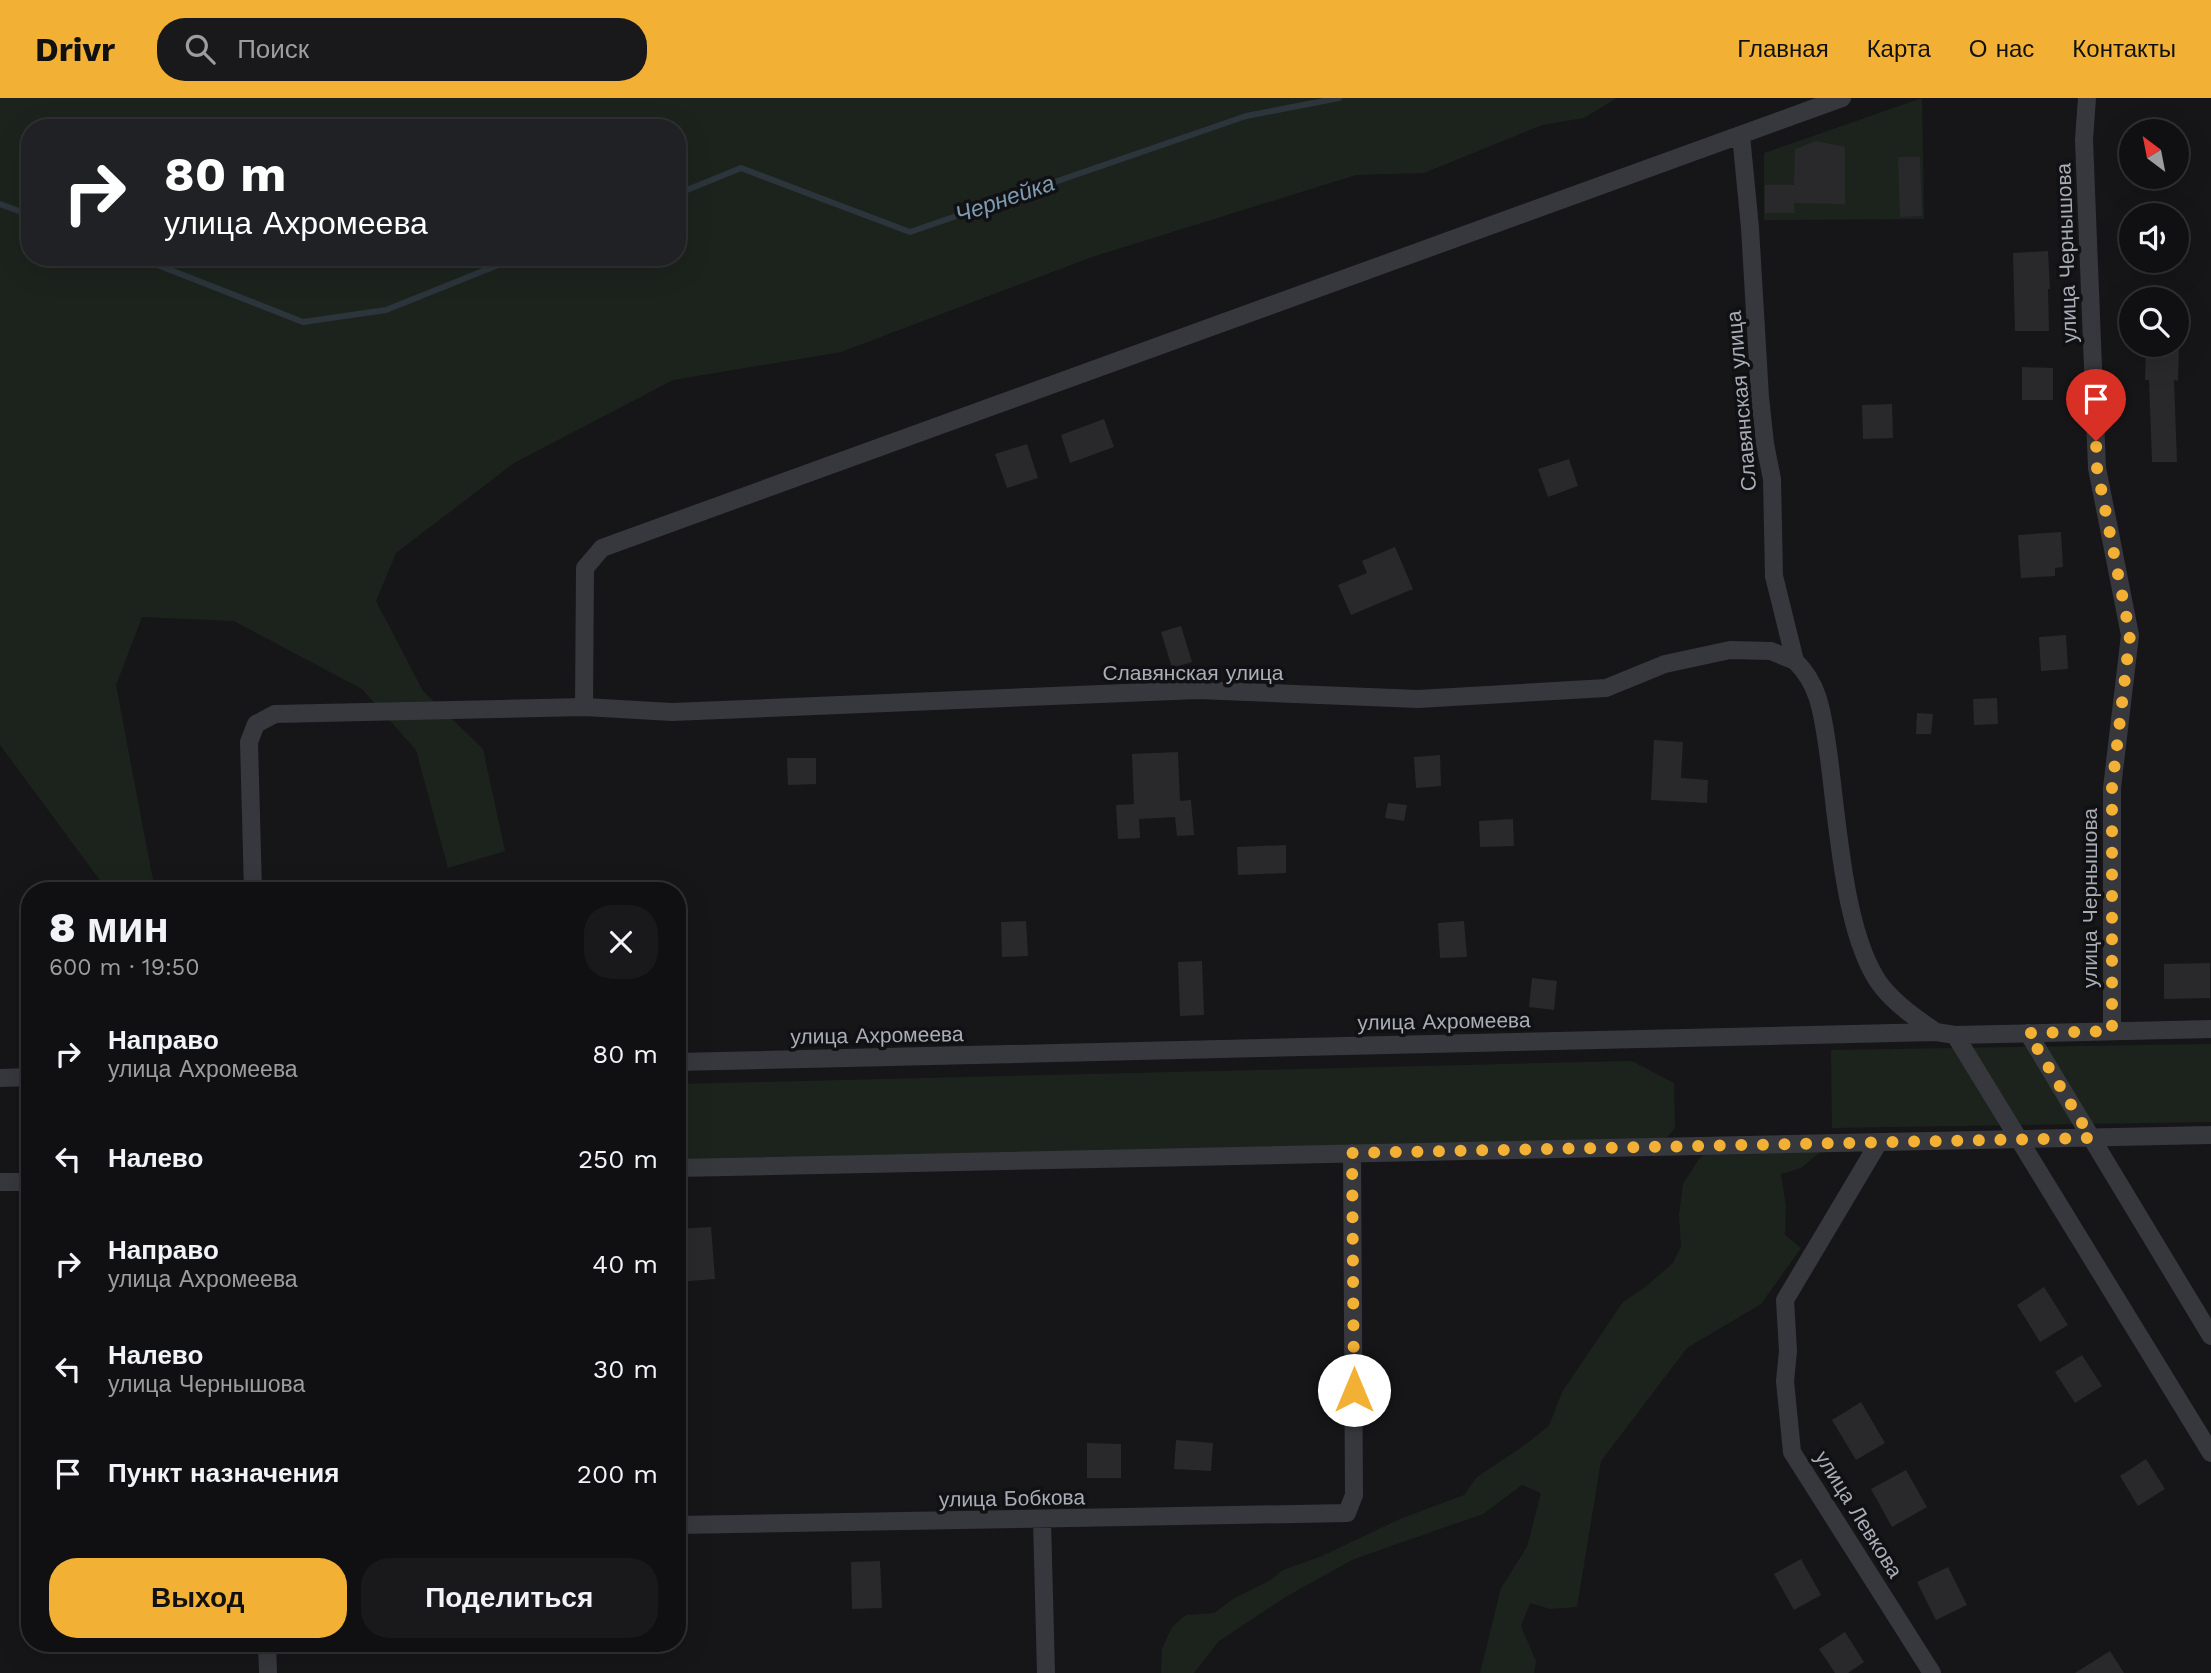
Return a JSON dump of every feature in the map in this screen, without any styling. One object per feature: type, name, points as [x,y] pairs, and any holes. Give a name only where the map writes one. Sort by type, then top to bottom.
[{"type":"street","points":[[584,707],[585,568],[602,548],[1842,98]]},
{"type":"street","name":"улица Чернышова","points":[[2087,98],[2084,140],[2097,468],[2130,635],[2112,788],[2112,1031]]},
{"type":"street","name":"Славянская улица","points":[[1741,135],[1750,228],[1760,397],[1772,479],[1774,576],[1795,660]]},
{"type":"street","name":"Славянская улица","points":[[253,882],[249,742],[256,724],[275,715],[584,707],[671,712],[1198,690],[1418,699],[1606,688],[1665,664],[1730,650],[1772,651],[1795,660],[1805,670],[1820,699],[1851,912],[1860,944],[1881,986],[1904,1010],[1936,1032]]},
{"type":"street","name":"улица Ахромеева","points":[[686,1062],[1936,1032],[1955,1035],[2211,1029]]},
{"type":"street","points":[[2028,1033],[2211,1336]]},
{"type":"street","points":[[1955,1035],[2211,1453]]},
{"type":"street","points":[[0,1078],[21,1077]]},
{"type":"street","points":[[686,1168],[2211,1135]]},
{"type":"street","name":"улица Левкова","points":[[1880,1142],[1785,1300],[1788,1351],[1786,1393],[1792,1452],[1932,1673]]},
{"type":"street","name":"улица Бобкова","points":[[686,1525],[1347,1513],[1354,1495],[1352,1153]]},
{"type":"street","points":[[0,1182],[21,1182]]},
{"type":"street","points":[[1042,1520],[1046,1673]]},
{"type":"street","points":[[267,1652],[268,1673]]},
{"type":"shaded area","points":[[0,98],[1617,98],[1584,118],[1542,125],[1424,173],[1356,175],[1092,257],[841,352],[673,380],[514,463],[396,553],[376,601],[423,691],[483,749],[505,851],[448,868],[416,750],[362,689],[234,621],[142,617],[116,685],[153,882],[101,882],[0,745]]},
{"type":"shaded area","points":[[1922,98],[1924,219],[1764,220],[1764,153]]},
{"type":"shaded area","points":[[2211,1044],[2211,1122],[1832,1128],[1831,1050]]},
{"type":"shaded area","points":[[1632,1061],[1674,1083],[1675,1128],[1655,1151],[686,1167],[686,1084]]},
{"type":"shaded area","points":[[1824,1149],[1801,1168],[1781,1174],[1786,1206],[1785,1235],[1801,1248],[1761,1304],[1687,1348],[1601,1461],[1577,1607],[1550,1609],[1530,1603],[1521,1626],[1536,1661],[1534,1673],[1480,1673],[1501,1588],[1527,1547],[1541,1493],[1522,1485],[1483,1514],[1354,1559],[1287,1596],[1219,1641],[1194,1673],[1161,1673],[1162,1649],[1172,1627],[1186,1615],[1214,1613],[1283,1570],[1322,1556],[1400,1519],[1464,1495],[1477,1477],[1549,1426],[1562,1392],[1623,1302],[1673,1263],[1681,1246],[1679,1215],[1683,1184],[1699,1159],[1707,1152]]},
{"type":"building","points":[[1816,141],[1845,147],[1845,204],[1794,203],[1795,213],[1765,213],[1765,185],[1794,185],[1795,149]]},
{"type":"building","points":[[1898,157],[1920,157],[1922,216],[1900,217]]},
{"type":"building","points":[[2048,251],[2049,331],[2015,331],[2013,253]]},
{"type":"building","points":[[2146,357],[2179,357],[2178,381],[2174,380],[2177,462],[2152,462],[2149,380],[2145,380]]},
{"type":"building","points":[[2022,367],[2053,368],[2053,400],[2022,400]]},
{"type":"building","points":[[1892,404],[1893,438],[1863,439],[1862,405]]},
{"type":"building","points":[[1104,419],[1114,447],[1070,463],[1061,435]]},
{"type":"building","points":[[1027,444],[1038,478],[1007,488],[995,454]]},
{"type":"building","points":[[1569,459],[1578,486],[1548,497],[1538,469]]},
{"type":"building","points":[[2061,532],[2063,567],[2055,568],[2055,576],[2021,578],[2018,535]]},
{"type":"building","points":[[1395,547],[1413,589],[1351,615],[1338,585],[1367,573],[1362,561]]},
{"type":"building","points":[[1181,626],[1192,662],[1172,668],[1161,632]]},
{"type":"building","points":[[2066,635],[2068,669],[2041,671],[2039,637]]},
{"type":"building","points":[[1997,698],[1998,724],[1974,725],[1973,699]]},
{"type":"building","points":[[1917,713],[1933,714],[1931,734],[1916,734]]},
{"type":"building","points":[[1654,740],[1683,742],[1681,778],[1708,780],[1707,803],[1651,800]]},
{"type":"building","points":[[1178,752],[1180,801],[1191,800],[1194,835],[1177,836],[1175,817],[1139,819],[1140,838],[1118,839],[1116,805],[1134,804],[1132,754]]},
{"type":"building","points":[[1440,755],[1441,786],[1416,788],[1414,757]]},
{"type":"building","points":[[787,758],[816,758],[816,784],[788,785]]},
{"type":"building","points":[[1388,803],[1407,805],[1404,821],[1385,818]]},
{"type":"building","points":[[1513,819],[1514,846],[1480,847],[1479,821]]},
{"type":"building","points":[[1286,845],[1286,873],[1238,875],[1237,847]]},
{"type":"building","points":[[1026,921],[1028,956],[1002,957],[1001,922]]},
{"type":"building","points":[[1464,921],[1467,957],[1440,958],[1438,923]]},
{"type":"building","points":[[1202,961],[1204,1015],[1180,1016],[1178,962]]},
{"type":"building","points":[[2210,963],[2210,998],[2164,999],[2164,964]]},
{"type":"building","points":[[1532,978],[1557,981],[1554,1010],[1529,1007]]},
{"type":"building","points":[[711,1227],[715,1279],[686,1281],[686,1228]]},
{"type":"building","points":[[2044,1287],[2068,1325],[2040,1342],[2017,1305]]},
{"type":"building","points":[[2082,1355],[2102,1386],[2075,1403],[2055,1372]]},
{"type":"building","points":[[1861,1402],[1885,1443],[1856,1460],[1832,1420]]},
{"type":"building","points":[[1176,1440],[1213,1443],[1211,1471],[1174,1469]]},
{"type":"building","points":[[1087,1443],[1121,1444],[1121,1478],[1087,1478]]},
{"type":"building","points":[[2146,1459],[2165,1489],[2138,1506],[2120,1476]]},
{"type":"building","points":[[1906,1470],[1927,1507],[1892,1527],[1871,1489]]},
{"type":"building","points":[[1801,1559],[1821,1595],[1794,1610],[1774,1574]]},
{"type":"building","points":[[880,1561],[882,1608],[852,1609],[851,1562]]},
{"type":"building","points":[[1948,1567],[1967,1605],[1936,1620],[1917,1582]]},
{"type":"building","points":[[1845,1632],[1864,1662],[1848,1673],[1835,1673],[1819,1649]]},
{"type":"building","points":[[2110,1651],[2124,1673],[2075,1673]]},
{"type":"waterway","name":"Чернейка","points":[[686,190],[741,168],[910,232],[1246,116],[1339,98]]},
{"type":"waterway","name":"Чернейка","points":[[0,204],[21,212]]},
{"type":"waterway","name":"Чернейка","points":[[160,266],[303,322],[386,310],[496,266]]},
{"type":"route","points":[[1354,1390],[1352,1153],[2091,1138],[2028,1033],[2112,1031],[2112,788],[2130,635],[2097,468],[2096,441]]}]
